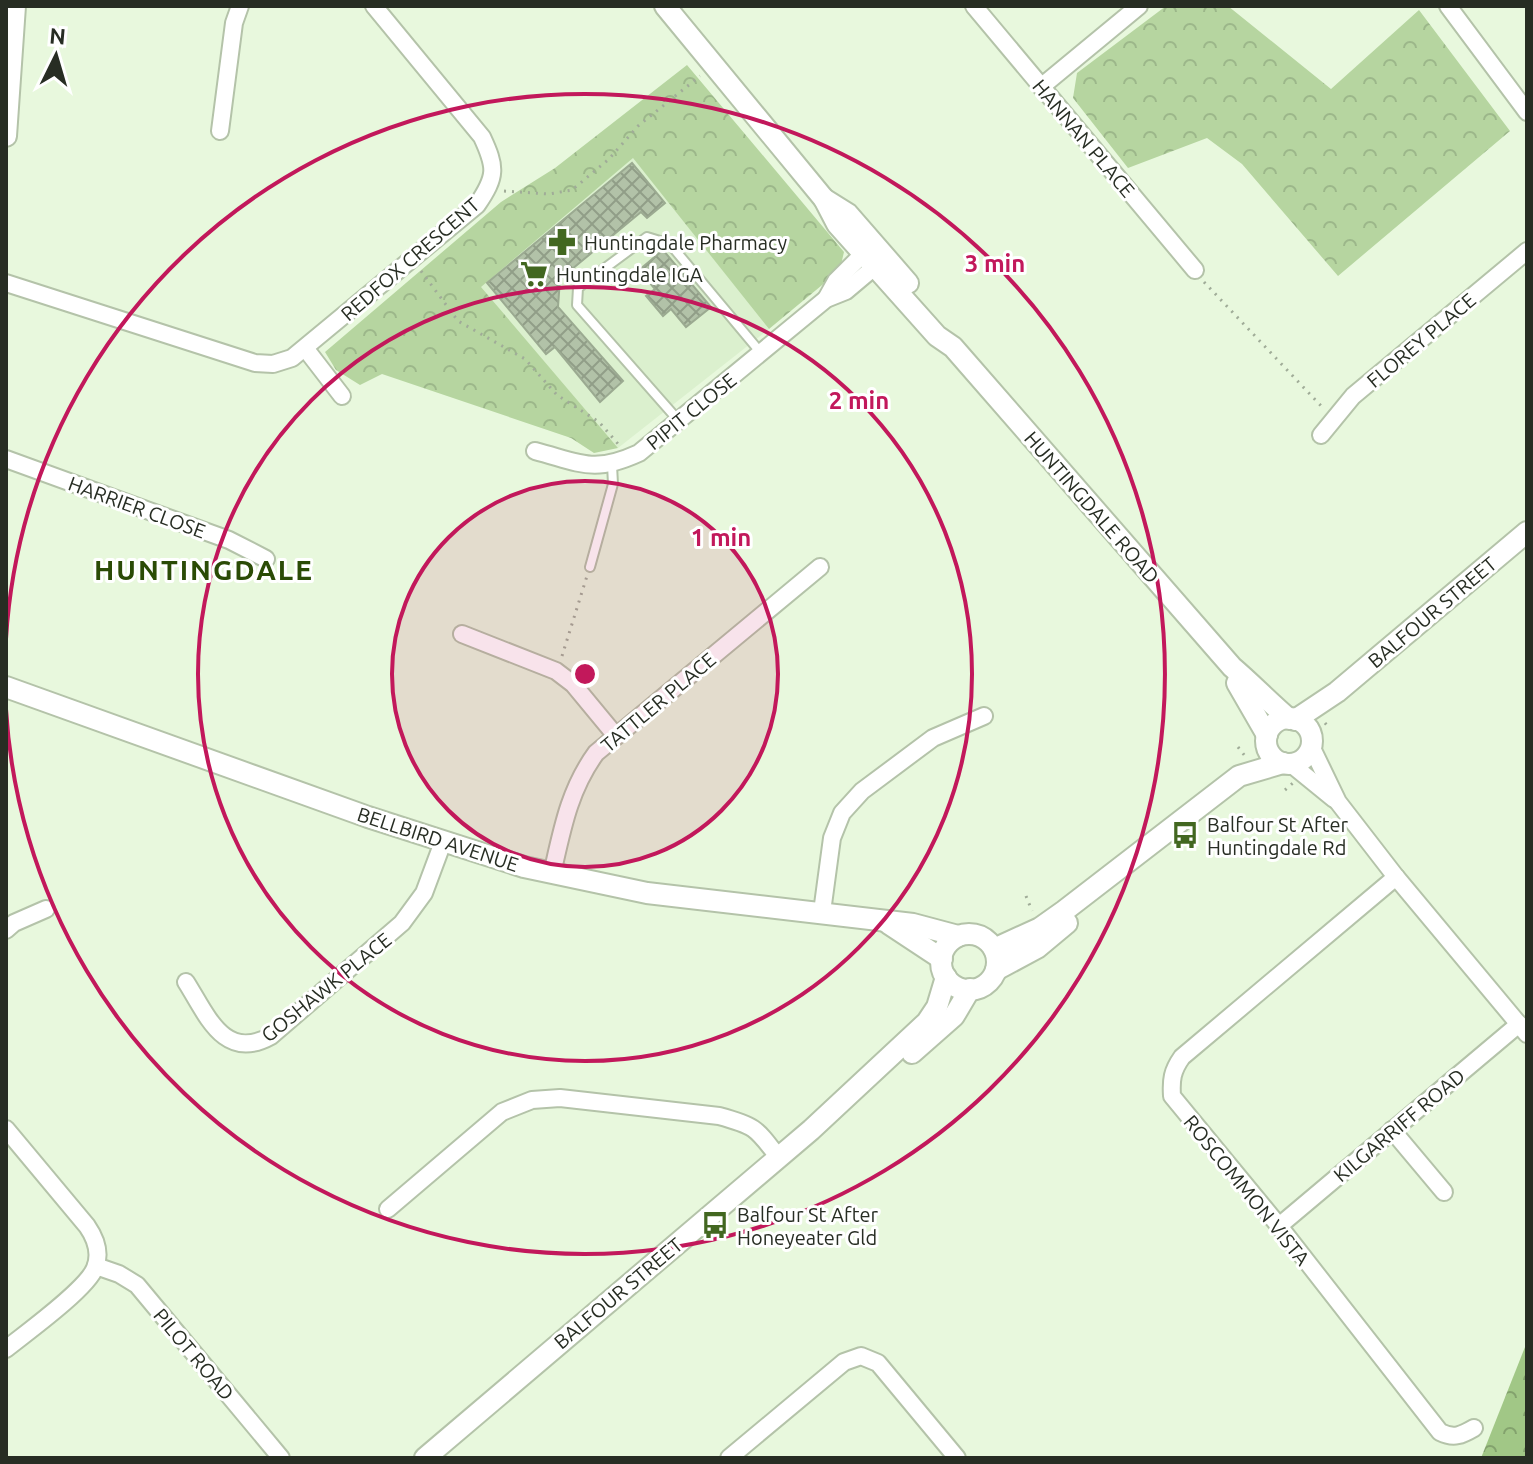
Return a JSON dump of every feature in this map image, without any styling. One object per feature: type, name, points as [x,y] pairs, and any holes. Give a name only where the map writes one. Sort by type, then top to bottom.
[{"type":"street","points":[[7,127],[15,6]]},
{"type":"street","points":[[220,131],[234,23],[240,6]]},
{"type":"street","name":"REDFOX CRESCENT","points":[[6,283],[255,363],[292,358],[477,205],[490,186],[493,161],[482,137],[374,6]]},
{"type":"street","name":"HUNTINGDALE ROAD","points":[[665,6],[824,199],[837,224],[874,255],[937,336],[953,347],[1232,667],[1261,696],[1292,719]]},
{"type":"street","name":"HANNAN PLACE","points":[[974,6],[1195,270]]},
{"type":"street","points":[[1041,87],[1139,6]]},
{"type":"street","points":[[1448,6],[1527,112]]},
{"type":"street","name":"FLOREY PLACE","points":[[1321,435],[1353,396],[1527,251]]},
{"type":"street","name":"PIPIT CLOSE","points":[[620,462],[639,453],[826,299],[846,291],[874,255]]},
{"type":"street","points":[[305,348],[342,396]]},
{"type":"street","points":[[535,451],[592,467],[620,462]]},
{"type":"street","name":"HARRIER CLOSE","points":[[6,459],[229,540],[266,559]]},
{"type":"street","name":"BALFOUR STREET","points":[[1292,719],[1337,692],[1527,532]]},
{"type":"street","name":"TATTLER PLACE","points":[[552,874],[568,802],[581,773],[596,753],[820,567]]},
{"type":"street","points":[[462,634],[556,671],[573,684],[616,736]]},
{"type":"street","name":"HUNTINGDALE ROAD","points":[[1232,667],[1239,689],[1266,737]]},
{"type":"street","name":"BELLBIRD AVENUE","points":[[6,687],[443,842],[552,874],[647,893],[913,924],[958,936]]},
{"type":"street","name":"BALFOUR STREET","points":[[1311,742],[1337,692]]},
{"type":"street","points":[[822,912],[832,838],[842,813],[862,791],[933,738],[984,716]]},
{"type":"street","points":[[1338,802],[1270,755],[1266,737],[1278,721],[1292,719],[1306,727],[1338,802],[1396,877],[1523,1029]]},
{"type":"street","name":"BALFOUR STREET","points":[[994,949],[1040,928],[1149,847],[1239,776],[1266,737]]},
{"type":"street","points":[[1287,764],[1304,759],[1311,742]]},
{"type":"street","name":"BALFOUR STREET","points":[[1239,776],[1287,764]]},
{"type":"street","name":"GOSHAWK PLACE","points":[[186,982],[216,1029],[229,1040],[242,1045],[257,1044],[271,1036],[402,923],[424,893],[443,842]]},
{"type":"street","name":"BALFOUR STREET","points":[[811,1130],[857,1100],[945,1025],[970,989],[986,984],[996,970],[1016,962],[1047,940],[1111,886],[1149,847]]},
{"type":"street","name":"ROSCOMMON VISTA","points":[[1396,877],[1182,1057],[1174,1068],[1172,1096],[1279,1226],[1440,1432],[1460,1436],[1474,1428]]},
{"type":"street","points":[[6,930],[14,923],[46,909]]},
{"type":"street","name":"BELLBIRD AVENUE","points":[[886,922],[944,968]]},
{"type":"street","points":[[958,936],[974,935],[989,942],[996,955],[996,970]]},
{"type":"street","name":"BALFOUR STREET","points":[[425,1458],[779,1158],[927,1022],[937,1007],[947,945],[958,936]]},
{"type":"street","points":[[944,968],[953,984],[970,989]]},
{"type":"street","name":"KILGARRIFF ROAD","points":[[1279,1226],[1392,1130],[1523,1029]]},
{"type":"street","points":[[388,1209],[502,1112],[532,1100],[560,1098],[719,1116],[758,1130],[779,1158]]},
{"type":"street","points":[[6,1129],[87,1226],[97,1246],[96,1266],[85,1282],[6,1349]]},
{"type":"street","points":[[1392,1130],[1444,1192]]},
{"type":"street","name":"PILOT ROAD","points":[[96,1266],[119,1274],[137,1285],[281,1458]]},
{"type":"street","points":[[729,1458],[844,1362],[861,1356],[878,1363],[957,1458]]},
{"type":"lane","points":[[678,421],[577,305],[578,288],[647,237],[662,240],[670,244],[762,354]]},
{"type":"lane","points":[[590,567],[620,462]]},
{"type":"path","points":[[490,186],[507,192],[549,194],[572,190],[609,159],[638,126],[715,64]]},
{"type":"path","points":[[412,259],[458,321],[525,359],[557,395],[608,430],[620,462]]},
{"type":"path","points":[[1195,270],[1211,292],[1334,419]]},
{"type":"path","points":[[556,671],[590,567]]},
{"type":"shaded area","points":[[633,157],[769,329],[618,448],[480,287]]},
{"type":"green space","points":[[1166,6],[1228,6],[1331,89],[1419,10],[1510,131],[1338,276],[1242,164],[1207,138],[1128,168],[1073,98],[1077,73]]},
{"type":"green space","points":[[687,65],[844,252],[840,269],[833,276],[769,329],[633,158],[481,287],[618,448],[594,453],[571,438],[382,374],[360,385],[336,370],[325,352],[501,202],[555,168]]},
{"type":"green space","points":[[1527,1342],[1527,1458],[1481,1458]]},
{"type":"building","points":[[632,163],[665,203],[647,218],[641,212],[560,279],[558,307],[623,381],[600,402],[555,347],[546,354],[487,283]]},
{"type":"building","points":[[663,250],[711,307],[686,327],[671,309],[663,316],[646,296],[655,289],[639,270]]},
{"type":"place","name":"Huntingdale Pharmacy","points":[[562,242]]},
{"type":"place","name":"Huntingdale IGA","points":[[534,274]]},
{"type":"place","name":"Balfour St After Huntingdale Rd","points":[[1185,835]]},
{"type":"place","name":"Balfour St After Honeyeater Gld","points":[[715,1225]]},
{"type":"district","name":"HUNTINGDALE","points":[[204,569]]}]
